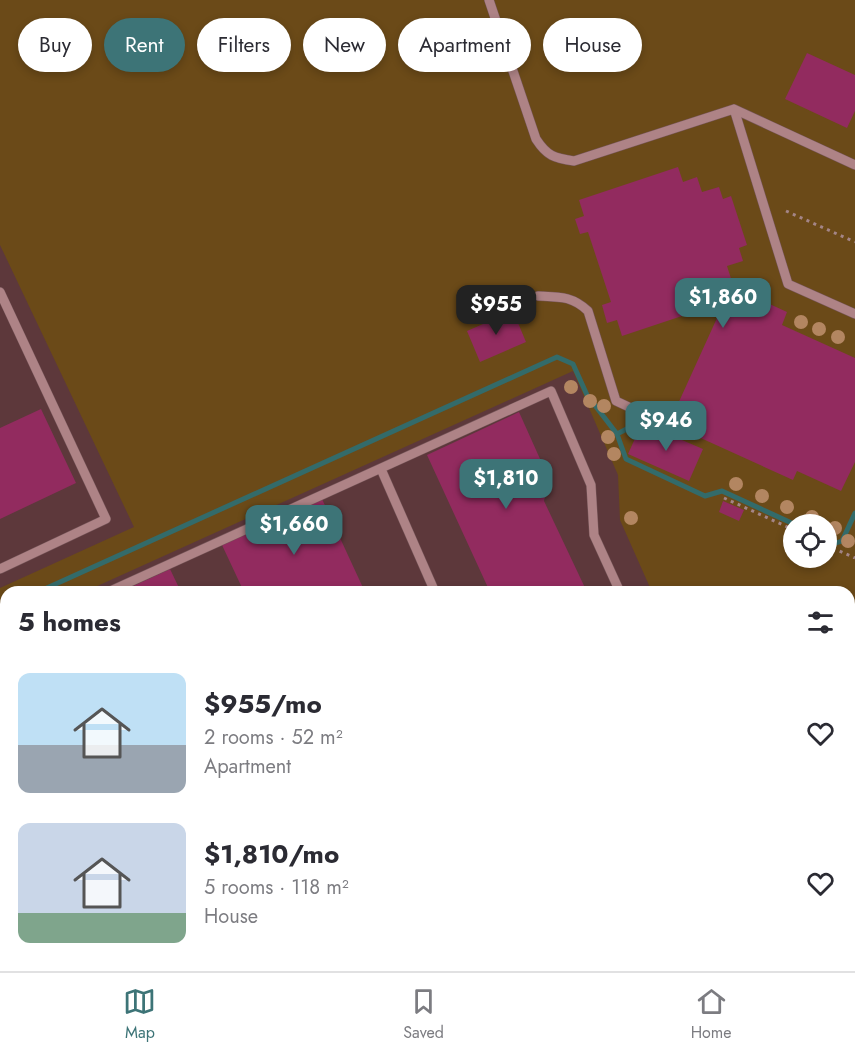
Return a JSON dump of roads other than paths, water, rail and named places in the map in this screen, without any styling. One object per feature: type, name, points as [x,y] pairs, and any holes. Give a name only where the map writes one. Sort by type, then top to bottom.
[{"type":"lane","points":[[489,0],[536,139],[544,152],[558,159],[574,161],[734,109],[855,165]]},
{"type":"lane","points":[[734,109],[788,284],[855,315]]},
{"type":"lane","points":[[0,292],[106,519],[0,569]]},
{"type":"lane","points":[[538,296],[566,297],[579,302],[588,311],[616,401],[646,415]]},
{"type":"lane","points":[[121,586],[551,391],[591,485],[594,535],[617,586]]},
{"type":"lane","points":[[381,469],[432,586]]},
{"type":"waterway","points":[[51,586],[557,357],[573,364],[587,395],[617,434],[626,459],[705,496],[722,491],[783,519]]},
{"type":"waterway","points":[[617,434],[642,421]]},
{"type":"waterway","points":[[837,543],[842,541],[855,513]]}]
